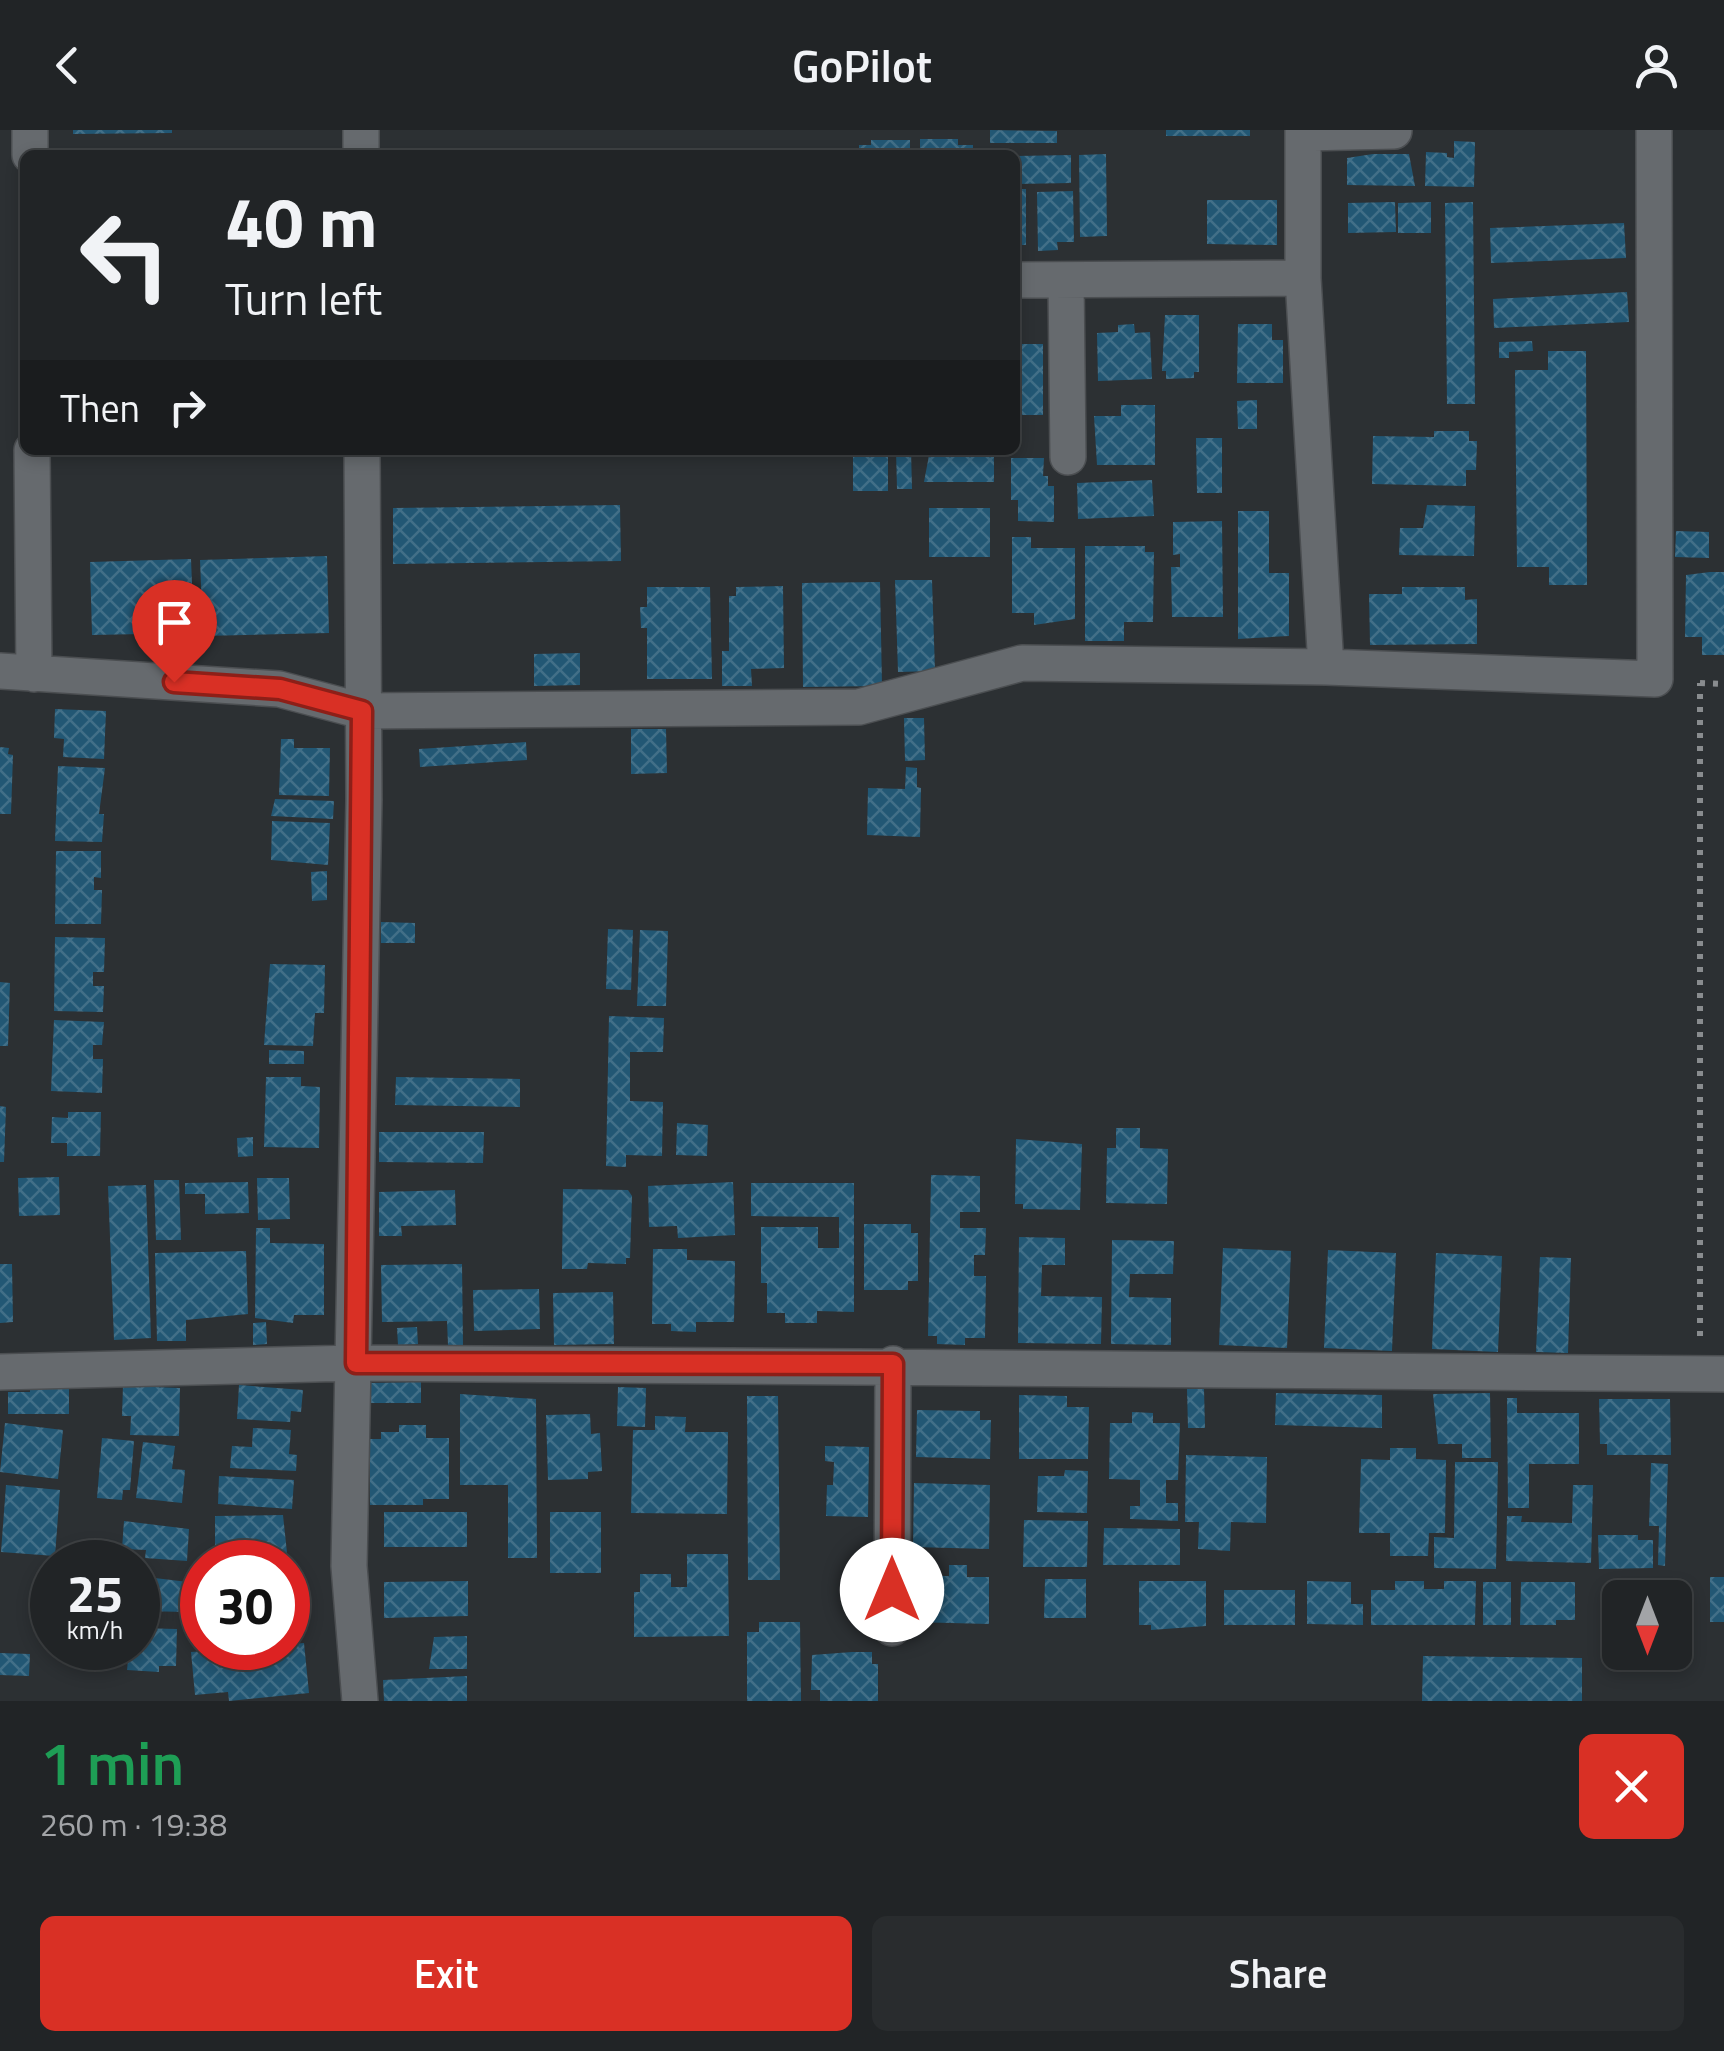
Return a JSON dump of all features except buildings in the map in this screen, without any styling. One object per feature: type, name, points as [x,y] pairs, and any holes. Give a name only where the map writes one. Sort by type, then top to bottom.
[{"type":"street","points":[[32,455],[17,673],[280,689],[362,711],[859,707],[1022,662],[1655,678],[1654,130]]},
{"type":"street","points":[[1326,667],[1303,278],[1304,132],[1394,132]]},
{"type":"street","points":[[1020,280],[1303,278]]},
{"type":"street","points":[[1066,280],[1068,457]]},
{"type":"street","points":[[360,1701],[348,1566],[356,1363],[362,455]]},
{"type":"street","points":[[0,1372],[356,1363],[893,1364],[1715,1375]]},
{"type":"street","points":[[892,1628],[893,1364]]},
{"type":"path","points":[[1700,684],[1700,1354],[1715,1375]]},
{"type":"route","points":[[174,682],[280,689],[362,711],[356,1363],[893,1364],[892,1590]]}]
